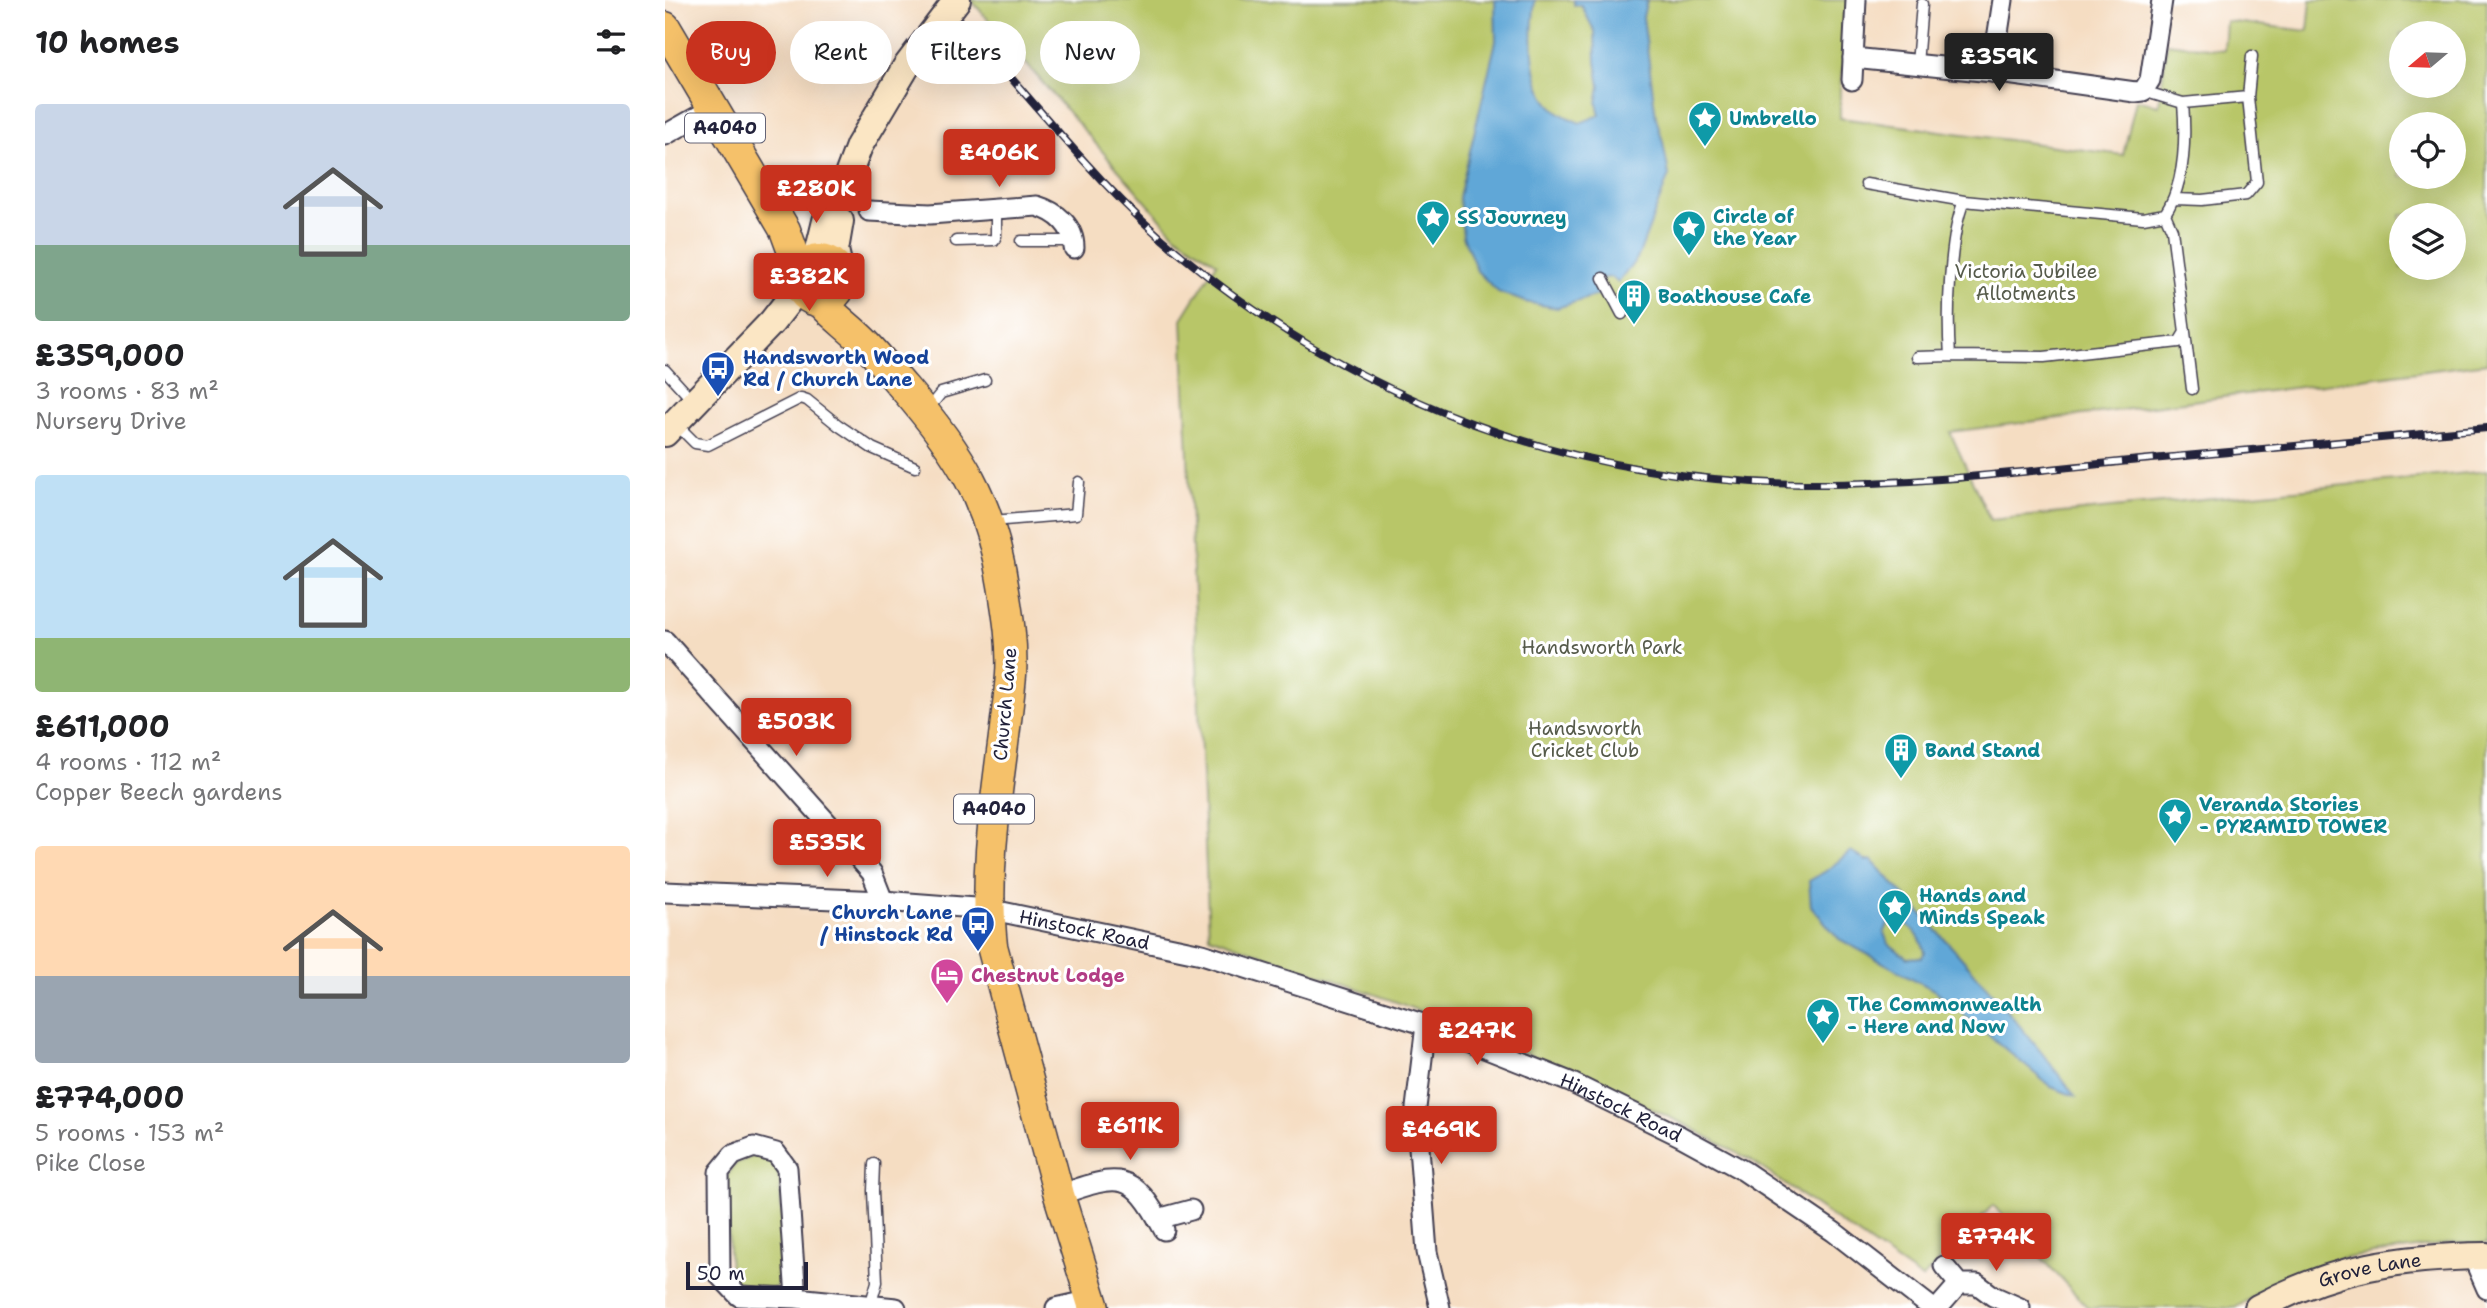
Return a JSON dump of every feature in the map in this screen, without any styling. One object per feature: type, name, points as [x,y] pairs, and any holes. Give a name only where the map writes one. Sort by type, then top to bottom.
[{"type":"main road","points":[[670,428],[772,322],[819,281],[826,221],[848,178],[859,146],[899,78],[957,0]]},
{"type":"main road","name":"A4040","points":[[669,44],[713,108],[785,230],[819,281]]},
{"type":"main road","name":"Church Lane","points":[[819,281],[862,340],[926,412],[960,459],[988,521],[999,556],[1012,650],[995,808],[988,909],[992,946],[1059,1195],[1093,1304]]},
{"type":"main road","name":"Grove Lane","points":[[2258,1308],[2313,1282],[2354,1269],[2400,1262],[2480,1256]]},
{"type":"street","points":[[1852,80],[1856,0]]},
{"type":"street","points":[[1992,72],[2003,0]]},
{"type":"street","points":[[1853,58],[2143,91],[2150,80],[2162,0]]},
{"type":"street","points":[[665,135],[713,108]]},
{"type":"street","points":[[869,211],[930,214],[1037,206],[1051,210],[1066,224],[1074,245]]},
{"type":"street","points":[[665,641],[872,873],[883,901]]},
{"type":"street","name":"Hinstock Road","points":[[665,892],[883,901],[988,909],[1202,954],[1426,1025],[1570,1082],[1744,1171],[1834,1232],[1932,1308]]},
{"type":"street","points":[[1426,1025],[1416,1108],[1427,1252],[1440,1308]]},
{"type":"street","points":[[796,1298],[787,1168],[776,1153],[754,1147],[733,1155],[719,1172],[720,1276],[739,1296],[796,1298],[896,1308]]},
{"type":"street","points":[[1059,1195],[1099,1181],[1121,1180],[1141,1191],[1161,1224],[1191,1210]]},
{"type":"street","points":[[2480,1256],[2487,1289]]},
{"type":"street","points":[[1944,1266],[1959,1284]]},
{"type":"street","points":[[1938,1308],[1959,1284],[1977,1284],[1993,1297],[2020,1308]]},
{"type":"street","points":[[1056,1308],[1093,1304]]},
{"type":"lane","points":[[1917,64],[1921,4]]},
{"type":"lane","points":[[2175,199],[2202,200],[2246,195],[2257,182],[2248,97],[2252,56]]},
{"type":"lane","points":[[2143,91],[2183,103],[2248,97]]},
{"type":"lane","points":[[1866,184],[1965,201],[2143,218],[2165,214],[2175,199],[2186,134],[2183,103]]},
{"type":"lane","points":[[1950,356],[1950,279],[1960,211],[1965,201]]},
{"type":"lane","points":[[956,241],[994,240],[996,209]]},
{"type":"lane","points":[[2165,214],[2172,230],[2192,388]]},
{"type":"lane","points":[[1021,241],[1074,245]]},
{"type":"lane","points":[[1603,278],[1622,314]]},
{"type":"lane","points":[[1917,358],[2044,356],[2179,342],[2185,332]]},
{"type":"lane","points":[[665,370],[695,402]]},
{"type":"lane","points":[[926,412],[941,393],[985,380]]},
{"type":"lane","points":[[670,428],[695,443],[708,445],[801,398],[872,448],[915,467]]},
{"type":"lane","points":[[988,521],[1076,514],[1079,482]]},
{"type":"lane","points":[[870,1306],[877,1282],[874,1164]]},
{"type":"green space","name":"Handsworth Park","points":[[971,0],[1850,0],[1840,90],[1840,118],[2123,155],[2136,100],[2159,105],[2167,43],[2224,50],[2226,21],[2308,31],[2311,0],[2487,0],[2487,363],[1950,432],[1990,520],[2487,471],[2487,1244],[2451,1243],[2332,1260],[2269,1287],[2235,1308],[2088,1308],[1993,1205],[1922,1279],[1750,1160],[1688,1126],[1573,1072],[1399,1003],[1209,936],[1182,319],[1217,263],[1174,234],[1044,84],[1140,84],[1140,21],[1040,21],[1040,80],[1026,63],[1026,21],[989,21]]},
{"type":"green space","points":[[756,1155],[774,1163],[779,1169],[786,1272],[775,1288],[768,1291],[753,1290],[730,1277],[726,1178],[736,1163]]},
{"type":"water","points":[[1495,0],[1535,0],[1533,58],[1540,88],[1556,110],[1580,123],[1600,115],[1597,103],[1600,86],[1595,32],[1581,5],[1574,5],[1574,0],[1647,0],[1643,17],[1656,117],[1669,175],[1638,257],[1618,283],[1612,277],[1603,278],[1598,284],[1600,294],[1557,308],[1525,302],[1498,292],[1477,271],[1463,236],[1459,197],[1496,41]]},
{"type":"water","points":[[1851,851],[1866,861],[1871,860],[1977,975],[2075,1096],[2051,1087],[1936,991],[1839,939],[1811,906],[1809,881]],"holes":[[[1901,920],[1921,942],[1925,952],[1922,957],[1907,958],[1888,943],[1884,933],[1889,923]]]},
{"type":"railway","points":[[1016,84],[1125,204],[1181,255],[1250,307],[1322,352],[1396,391],[1473,424],[1552,449],[1634,468],[1718,479],[1845,484],[1967,477],[2487,428]]},
{"type":"place","name":"Umbrello","points":[[1705,148]]},
{"type":"place","name":"SS Journey","points":[[1433,247]]},
{"type":"place","name":"Circle of the Year","points":[[1689,257]]},
{"type":"place","name":"Boathouse Cafe","points":[[1634,326]]},
{"type":"place","name":"Handsworth Wood Rd / Church Lane","points":[[718,398]]},
{"type":"place","name":"Band Stand","points":[[1901,780]]},
{"type":"place","name":"Veranda Stories - PYRAMID TOWER","points":[[2175,845]]},
{"type":"place","name":"Hands and Minds Speak","points":[[1895,936]]},
{"type":"place","name":"Church Lane / Hinstock Rd","points":[[978,953]]},
{"type":"place","name":"Chestnut Lodge","points":[[947,1005]]},
{"type":"place","name":"The Commonwealth - Here and Now","points":[[1823,1045]]},
{"type":"park label","name":"Victoria Jubilee Allotments","points":[[2026,282]]},
{"type":"park label","name":"Handsworth Cricket Club","points":[[1585,739]]}]
